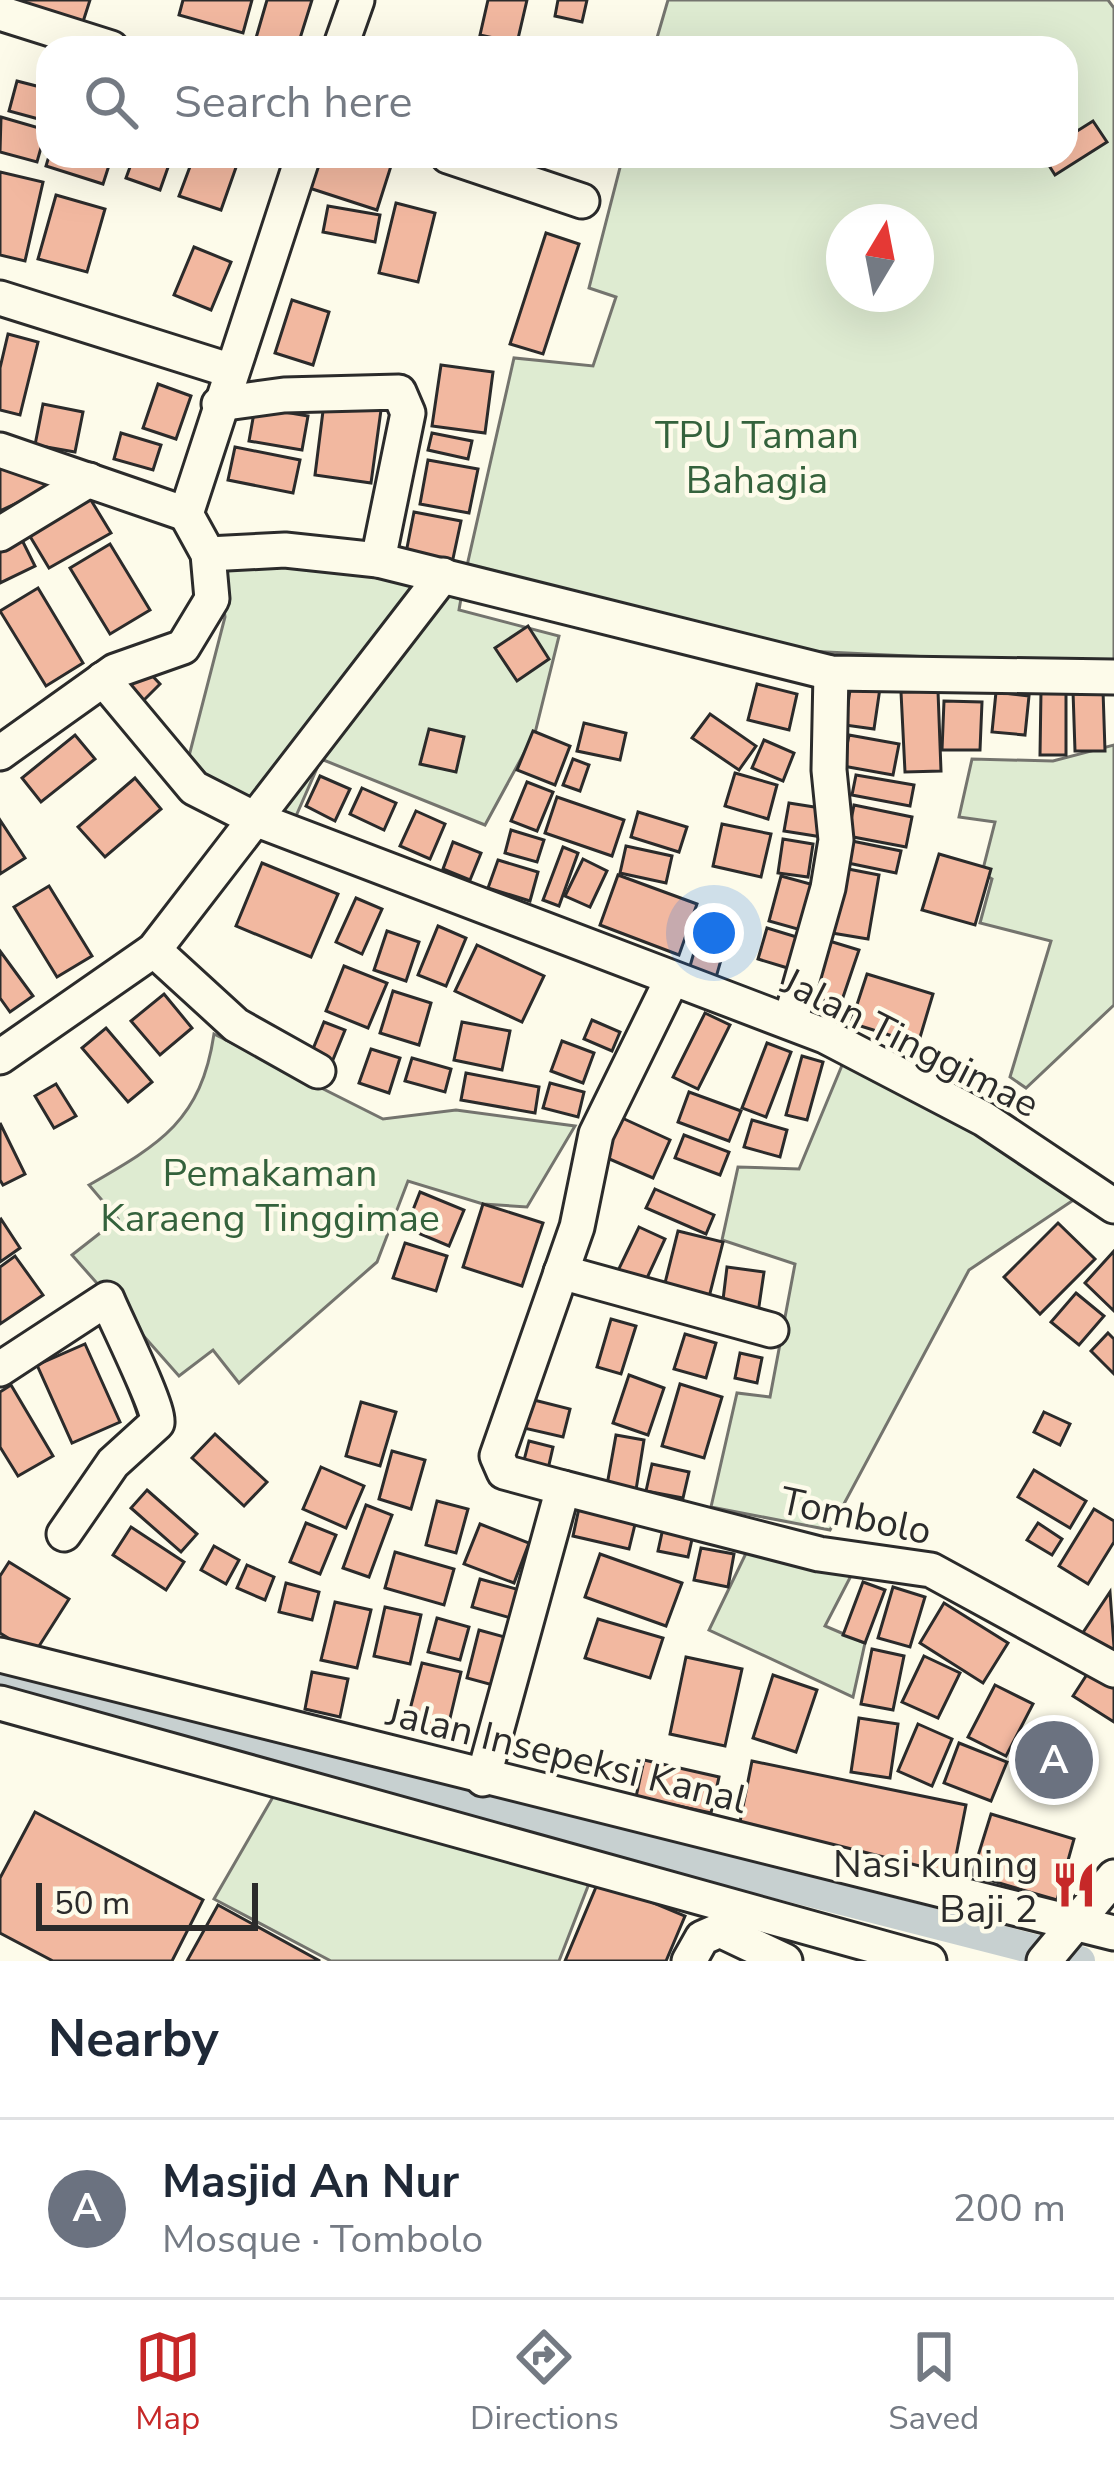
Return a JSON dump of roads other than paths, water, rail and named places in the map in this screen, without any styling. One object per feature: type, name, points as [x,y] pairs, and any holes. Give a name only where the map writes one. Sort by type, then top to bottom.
[{"type":"street","points":[[344,36],[357,0]]},
{"type":"street","points":[[0,13],[73,36]]},
{"type":"street","points":[[186,514],[300,168]]},
{"type":"street","points":[[484,168],[582,201]]},
{"type":"street","points":[[0,298],[232,370]]},
{"type":"street","points":[[219,404],[284,394],[399,392],[407,405],[407,422],[378,560]]},
{"type":"street","points":[[0,450],[186,514],[208,554],[212,598],[183,646],[103,679],[0,753]]},
{"type":"street","points":[[0,534],[89,480]]},
{"type":"street","points":[[208,554],[285,550],[378,560],[831,673],[1114,677]]},
{"type":"street","points":[[0,1058],[154,950],[443,575]]},
{"type":"street","points":[[790,1022],[828,888],[836,840],[829,770],[831,673]]},
{"type":"street","name":"Jalan Tinggimae","points":[[103,679],[194,788],[255,819],[790,1022],[984,1119],[1114,1206]]},
{"type":"street","points":[[154,950],[236,1025],[318,1071]]},
{"type":"street","points":[[672,979],[596,1134],[577,1227],[561,1273],[771,1330]]},
{"type":"street","name":"Tombolo","points":[[561,1273],[496,1463],[504,1472],[819,1554],[931,1570],[1114,1670]]},
{"type":"street","points":[[0,1369],[106,1299],[137,1375],[157,1406],[157,1423],[112,1463],[64,1534]]},
{"type":"street","points":[[483,1779],[562,1488]]},
{"type":"street","name":"Jalan Insepeksi Kanal","points":[[0,1654],[483,1779],[1074,1927],[1114,1933]]},
{"type":"street","points":[[0,1703],[929,1961]]},
{"type":"street","points":[[1044,1961],[1114,1877]]},
{"type":"street","points":[[689,1961],[702,1938],[720,1930],[734,1932],[785,1961]]},
{"type":"waterway","points":[[0,1684],[1080,1961]]},
{"type":"place","name":"Masjid An Nur","points":[[1054,1760]]},
{"type":"place","name":"Nasi kuning Baji 2","points":[[1074,1885]]},
{"type":"park label","name":"TPU Taman Bahagia","points":[[757,456]]},
{"type":"park label","name":"Pemakaman Karaeng Tinggimae","points":[[270,1194]]}]
